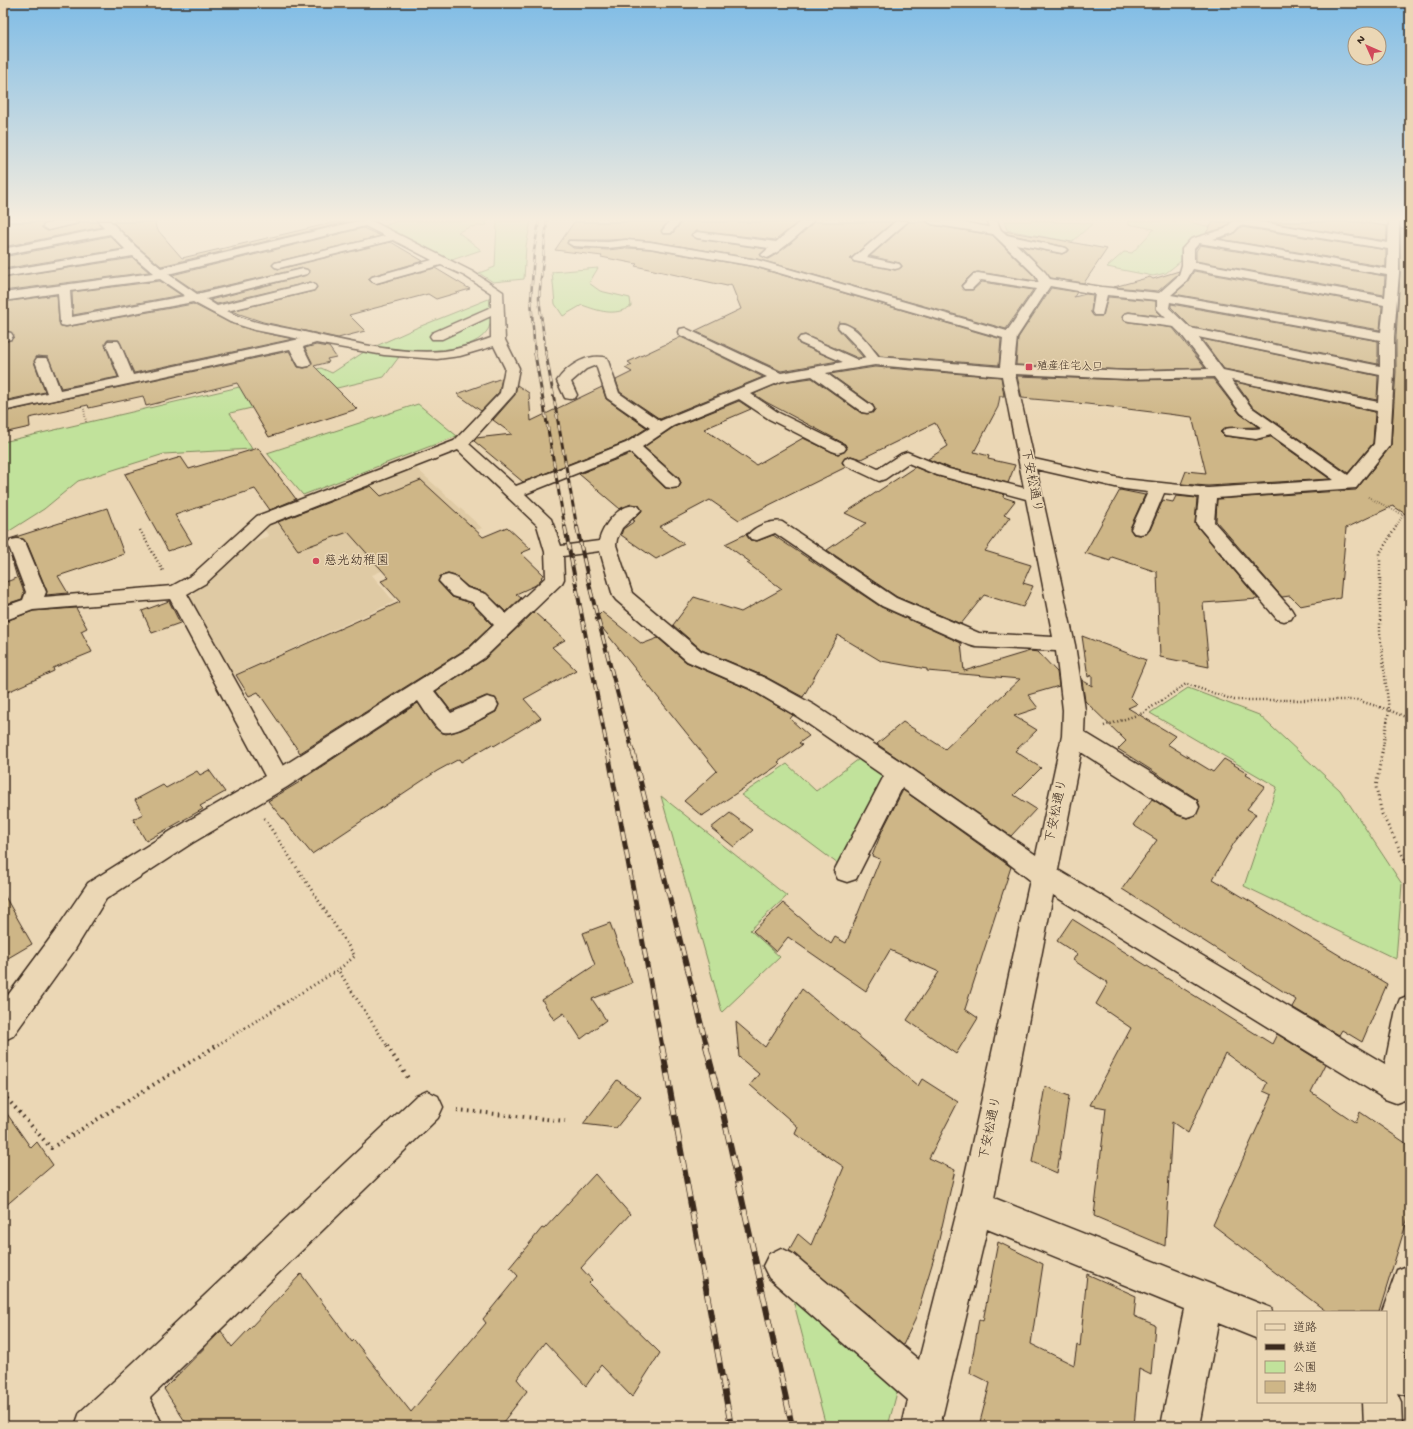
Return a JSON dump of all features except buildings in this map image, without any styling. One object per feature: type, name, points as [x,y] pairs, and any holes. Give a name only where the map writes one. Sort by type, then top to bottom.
[{"type":"street","points":[[64,288],[66,322],[195,298],[238,288]]},
{"type":"street","points":[[3,297],[68,288]]},
{"type":"street","points":[[181,288],[195,298],[234,319],[257,327],[318,340],[387,351],[438,355],[472,349],[498,340]]},
{"type":"street","points":[[216,310],[307,288]]},
{"type":"street","points":[[3,614],[31,604],[176,592],[199,579],[262,520],[460,444],[507,394],[512,368],[498,340],[497,292],[490,288]]},
{"type":"street","points":[[840,288],[1010,336]]},
{"type":"street","name":"下安松通り","points":[[925,1410],[975,1207],[1073,736],[1074,710],[1064,645],[1007,370],[1010,336],[1041,288]]},
{"type":"street","points":[[1075,288],[1164,297],[1387,337]]},
{"type":"street","points":[[1173,288],[1164,294],[1163,309],[1182,327],[1246,410],[1348,484]]},
{"type":"street","points":[[1312,288],[1390,302]]},
{"type":"street","points":[[1027,462],[1124,484],[1208,493],[1348,484],[1382,445],[1391,288]]},
{"type":"street","points":[[1098,312],[1102,291]]},
{"type":"street","points":[[437,336],[498,309]]},
{"type":"street","points":[[1129,317],[1163,322],[1387,372]]},
{"type":"street","points":[[844,328],[862,344],[875,361]]},
{"type":"street","points":[[685,332],[779,377]]},
{"type":"street","points":[[3,407],[318,340]]},
{"type":"street","points":[[805,340],[855,364]]},
{"type":"street","points":[[112,344],[128,380]]},
{"type":"street","points":[[295,345],[304,363]]},
{"type":"street","points":[[570,395],[564,381],[587,362],[595,360],[602,361],[612,395],[660,428]]},
{"type":"street","points":[[42,361],[55,396]]},
{"type":"street","points":[[514,493],[632,446],[668,423],[779,377],[875,361],[996,372],[1007,370],[1127,375],[1217,373],[1383,408]]},
{"type":"street","points":[[814,371],[867,409]]},
{"type":"street","points":[[740,393],[774,416],[838,448]]},
{"type":"street","points":[[1230,432],[1256,434],[1273,430]]},
{"type":"street","points":[[3,1026],[64,942],[97,890],[183,836],[279,780],[477,653],[555,579],[554,552],[545,523],[460,444]]},
{"type":"street","points":[[632,446],[672,483]]},
{"type":"street","points":[[851,462],[879,476],[908,456],[943,472],[1033,496]]},
{"type":"street","points":[[1140,529],[1158,488]]},
{"type":"street","points":[[1208,493],[1205,523],[1284,614]]},
{"type":"street","points":[[632,510],[613,528],[607,538],[607,545],[623,596],[694,656],[757,683],[806,711],[898,772],[1012,851],[1043,875],[1396,1088],[1410,1009]]},
{"type":"street","points":[[757,536],[776,526],[889,602],[976,640],[1064,645]]},
{"type":"street","points":[[18,544],[36,592],[31,604]]},
{"type":"street","points":[[554,552],[607,545]]},
{"type":"street","points":[[448,581],[460,592],[479,598],[506,626]]},
{"type":"street","points":[[176,592],[279,780]]},
{"type":"street","points":[[421,690],[448,725],[487,705]]},
{"type":"street","points":[[1073,736],[1187,807]]},
{"type":"street","points":[[847,871],[898,772]]},
{"type":"street","points":[[94,1426],[136,1410],[427,1106]]},
{"type":"street","points":[[975,1207],[1257,1321]]},
{"type":"street","points":[[781,1266],[925,1410]]},
{"type":"street","points":[[1387,1353],[1410,1283]]},
{"type":"street","points":[[1180,1426],[1204,1300]]},
{"type":"street","points":[[1387,1371],[1410,1376]]},
{"type":"street","points":[[1382,1403],[1383,1426]]},
{"type":"path","points":[[1348,484],[1403,515],[1380,553],[1380,634],[1389,710],[1376,787],[1382,814],[1410,870]]},
{"type":"path","points":[[140,530],[176,592]]},
{"type":"path","points":[[1073,736],[1143,713],[1186,684],[1234,700],[1357,700],[1389,710],[1410,720]]},
{"type":"path","points":[[3,1094],[51,1148],[338,970],[355,956],[251,797]]},
{"type":"path","points":[[338,970],[427,1106],[564,1121]]},
{"type":"shaded area","name":"慈光幼稚園","points":[[415,467],[482,528],[372,575],[394,602],[232,676],[188,599],[241,546],[269,536],[263,528],[269,522]]},
{"type":"green space","points":[[553,288],[595,288],[600,291],[630,298],[631,306],[619,311],[607,312],[582,305],[563,316],[555,304]]},
{"type":"green space","points":[[491,298],[489,328],[478,340],[451,349],[401,350],[374,347],[416,328]]},
{"type":"green space","points":[[364,352],[399,357],[384,377],[230,413],[252,449],[164,454],[78,481],[44,509],[3,535],[3,442],[321,368],[332,373]]},
{"type":"green space","points":[[418,404],[457,436],[303,495],[267,453]]},
{"type":"green space","points":[[1188,688],[1259,715],[1340,790],[1402,884],[1396,959],[1244,886],[1277,787],[1150,713]]},
{"type":"green space","points":[[859,759],[886,774],[838,864],[794,831],[741,795],[787,764],[816,791]]},
{"type":"green space","points":[[661,796],[787,896],[750,930],[780,957],[722,1012]]},
{"type":"green space","points":[[791,1292],[899,1385],[888,1426],[826,1426]]},
{"type":"railway","points":[[532,288],[531,299],[535,355]]},
{"type":"railway","points":[[540,288],[539,298],[546,355]]},
{"type":"railway","points":[[535,354],[565,528]]},
{"type":"railway","points":[[546,354],[577,528]]},
{"type":"railway","points":[[565,527],[608,753]]},
{"type":"railway","points":[[577,527],[591,592],[633,753]]},
{"type":"railway","points":[[608,752],[662,1047]]},
{"type":"railway","points":[[633,752],[707,1047]]},
{"type":"railway","points":[[662,1046],[731,1426]]},
{"type":"railway","points":[[706,1046],[721,1104],[792,1426]]},
{"type":"place","name":"殖産住宅入口","points":[[1029,367]]},
{"type":"place","name":"慈光幼稚園","points":[[316,561]]}]
